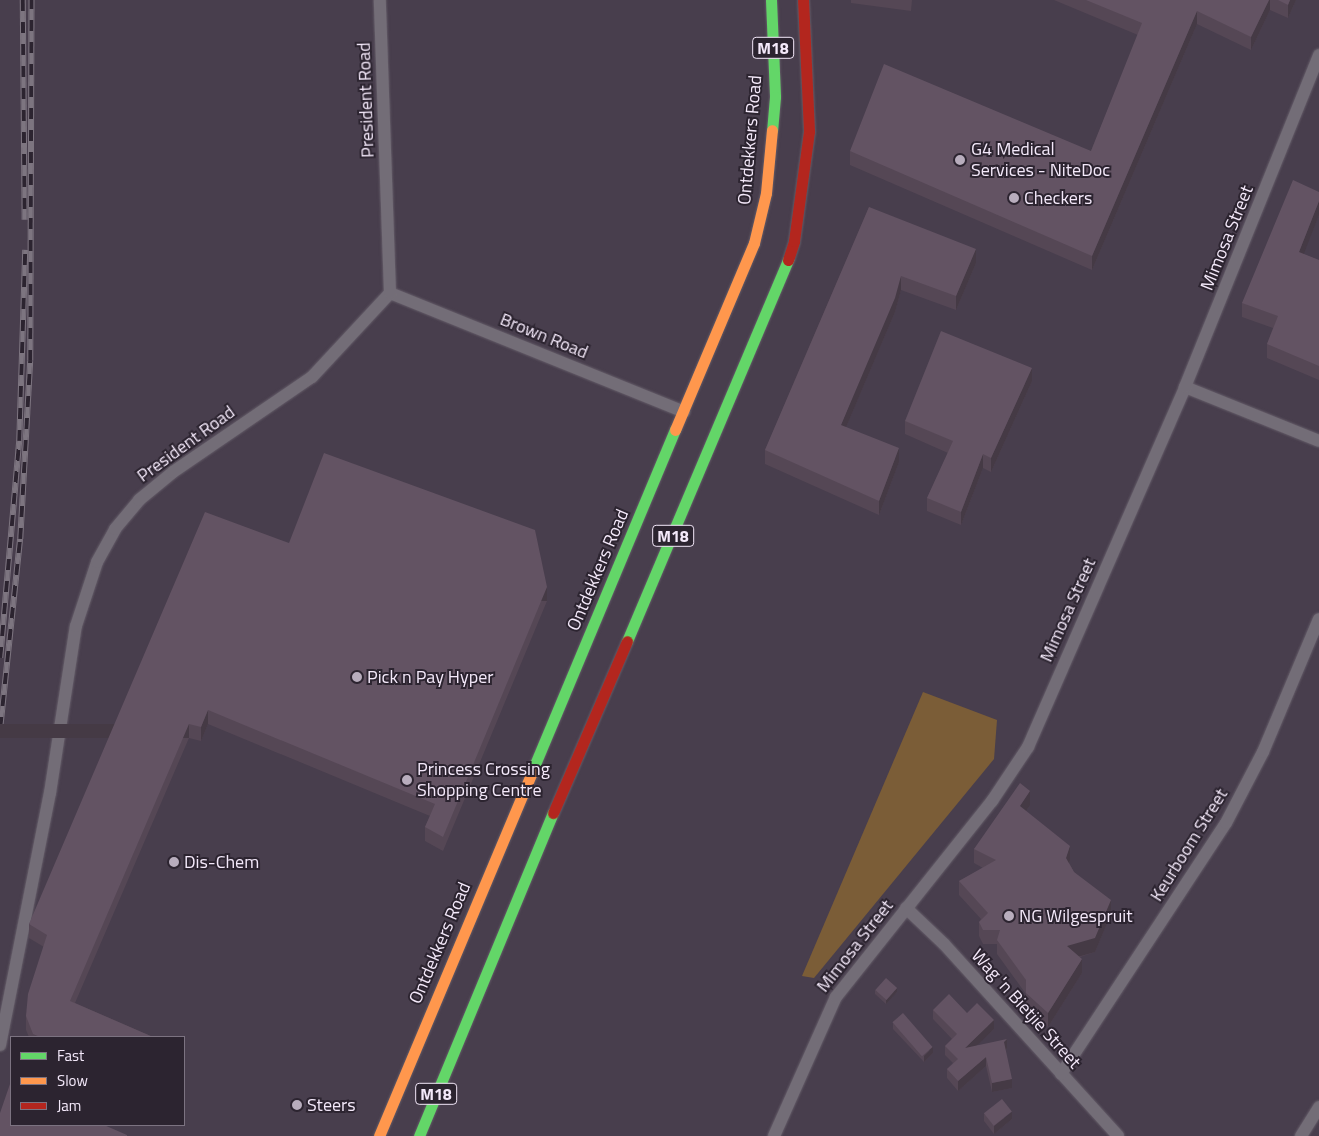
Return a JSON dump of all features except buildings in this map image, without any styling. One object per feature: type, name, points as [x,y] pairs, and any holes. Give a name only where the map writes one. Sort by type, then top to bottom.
[{"type":"main road","name":"Ontdekkers Road","points":[[374,1134],[386,1116],[754,242],[766,193],[775,97],[771,0]]},
{"type":"main road","name":"M18","points":[[419,1136],[577,758],[778,289],[794,241],[809,131],[803,0]]},
{"type":"street","name":"President Road","points":[[0,1045],[50,793],[76,626],[97,562],[115,529],[139,500],[173,472],[312,378],[390,293],[380,0]]},
{"type":"street","name":"Mimosa Street","points":[[774,1136],[836,997],[992,801],[1028,747],[1185,387],[1318,60]]},
{"type":"street","name":"Brown Road","points":[[390,293],[684,412]]},
{"type":"street","points":[[1185,387],[1319,441]]},
{"type":"street","name":"Keurboom Street","points":[[1061,1074],[1226,823],[1264,752],[1319,619]]},
{"type":"street","name":"Wag 'n Bietjie Street","points":[[906,908],[944,944],[1118,1136]]},
{"type":"street","points":[[1301,1136],[1319,1107]]},
{"type":"shaded area","points":[[923,692],[997,720],[994,759],[814,978],[802,976]]},
{"type":"railway","points":[[23,0],[25,220]]},
{"type":"railway","points":[[0,728],[20,539],[30,361],[31,0]]},
{"type":"railway","points":[[0,658],[19,441],[25,250]]},
{"type":"traffic: fast","points":[[771,0],[775,97],[772,130]]},
{"type":"traffic: fast","points":[[627,641],[788,260]]},
{"type":"traffic: fast","points":[[533,769],[675,430]]},
{"type":"traffic: fast","points":[[419,1136],[553,813]]},
{"type":"traffic: slow","points":[[675,430],[754,243],[766,193],[772,130]]},
{"type":"traffic: slow","points":[[379,1136],[533,769]]},
{"type":"traffic: jam","points":[[788,260],[794,241],[809,131],[803,0]]},
{"type":"traffic: jam","points":[[553,813],[627,641]]},
{"type":"place","name":"G4 Medical Services - NiteDoc","points":[[960,160]]},
{"type":"place","name":"Checkers","points":[[1014,198]]},
{"type":"place","name":"Pick n Pay Hyper","points":[[357,677]]},
{"type":"place","name":"Princess Crossing Shopping Centre","points":[[407,780]]},
{"type":"place","name":"Dis-Chem","points":[[174,862]]},
{"type":"place","name":"NG Wilgespruit","points":[[1009,916]]},
{"type":"place","name":"Steers","points":[[297,1105]]}]
